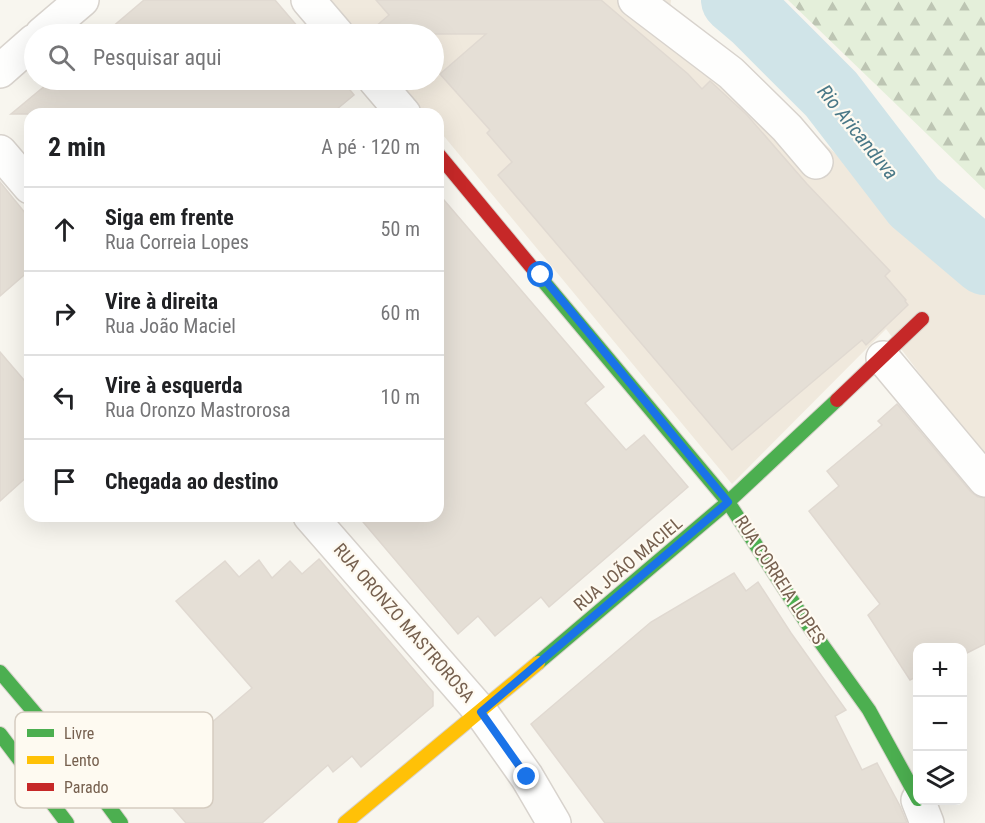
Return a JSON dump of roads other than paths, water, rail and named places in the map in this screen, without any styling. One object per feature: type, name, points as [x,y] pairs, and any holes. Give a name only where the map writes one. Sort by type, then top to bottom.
[{"type":"street","points":[[54,24],[82,0]]},
{"type":"street","points":[[308,0],[328,24]]},
{"type":"street","points":[[635,0],[731,73],[787,128],[816,162]]},
{"type":"street","points":[[0,71],[24,50]]},
{"type":"street","points":[[384,90],[399,108]]},
{"type":"street","points":[[0,152],[24,180]]},
{"type":"street","name":"RUA CORREIA LOPES","points":[[444,161],[728,502],[806,622],[869,710],[913,791]]},
{"type":"street","name":"RUA JOÃO MACIEL","points":[[345,823],[481,712],[728,502],[922,319]]},
{"type":"street","points":[[883,358],[985,480]]},
{"type":"street","name":"RUA ORONZO MASTROROSA","points":[[315,522],[481,712],[527,777],[554,823]]},
{"type":"street","points":[[0,672],[34,712]]},
{"type":"street","points":[[0,734],[15,754]]},
{"type":"street","name":"RUA CORREIA LOPES","points":[[920,805],[927,823]]},
{"type":"street","points":[[55,808],[66,823]]},
{"type":"street","points":[[110,808],[121,823]]},
{"type":"waterway","name":"Rio Aricanduva","points":[[734,0],[831,94],[914,202],[985,262]]}]
